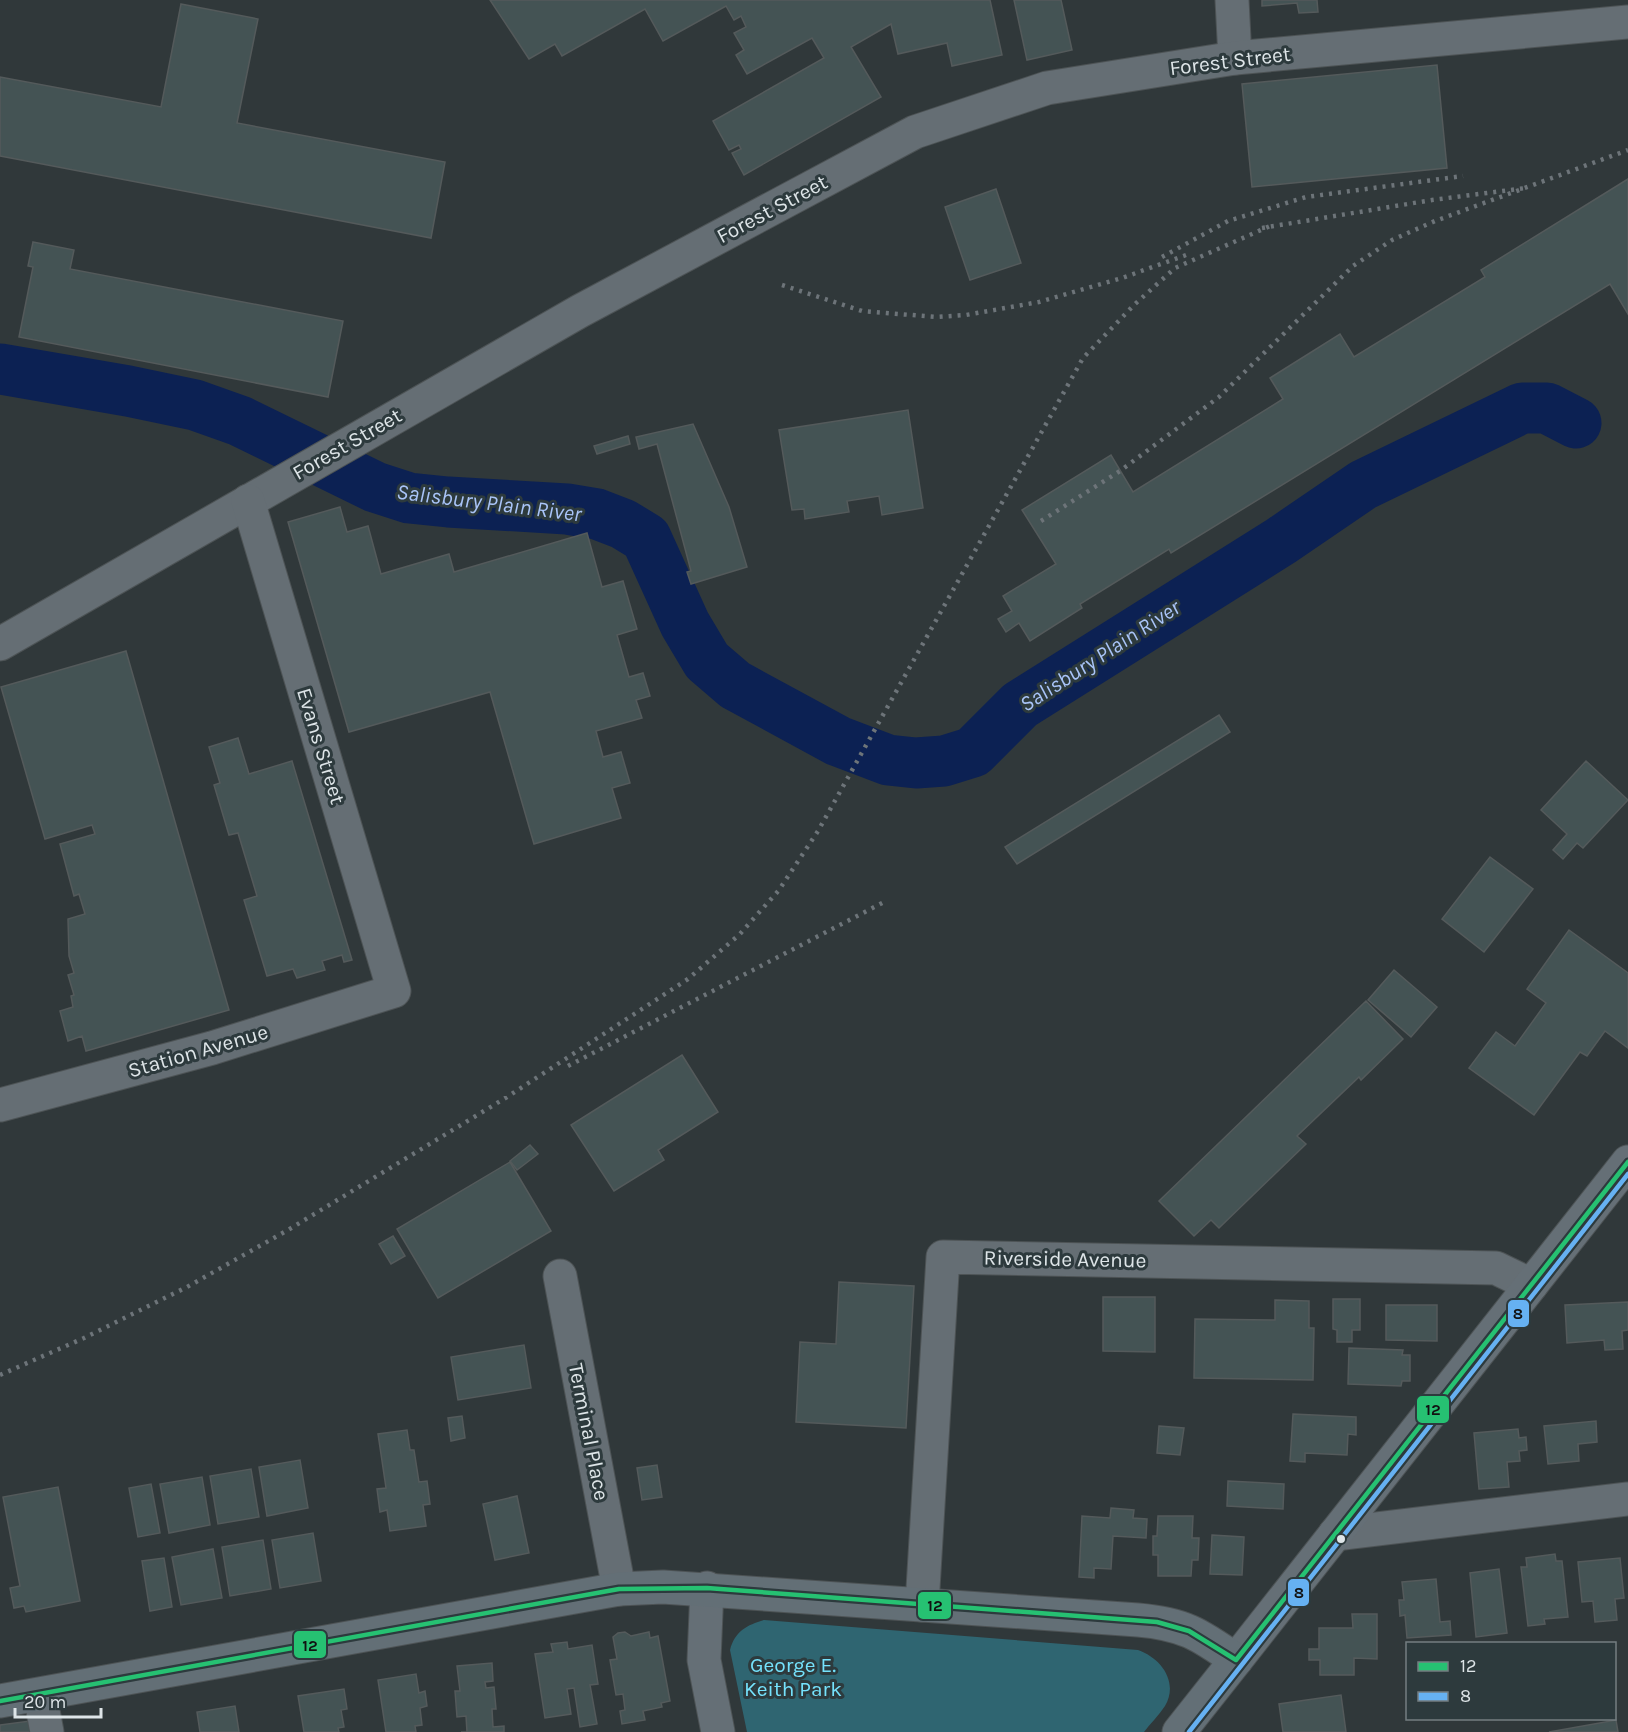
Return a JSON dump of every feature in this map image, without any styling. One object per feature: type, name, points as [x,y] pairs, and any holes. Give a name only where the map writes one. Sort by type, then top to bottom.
[{"type":"main road","points":[[1179,1732],[1628,1162]]},
{"type":"main road","points":[[0,1701],[619,1589],[663,1587],[707,1588],[1166,1623],[1200,1635],[1236,1660]]},
{"type":"main road","points":[[707,1588],[704,1660],[718,1732]]},
{"type":"street","points":[[1232,0],[1235,58]]},
{"type":"street","name":"Forest Street","points":[[0,644],[590,306],[915,132],[1047,88],[1235,58],[1628,22]]},
{"type":"street","name":"Evans Street","points":[[248,501],[394,991]]},
{"type":"street","name":"Station Avenue","points":[[0,1106],[212,1048],[394,991]]},
{"type":"street","name":"Riverside Avenue","points":[[922,1605],[943,1257],[1496,1268],[1531,1285]]},
{"type":"street","name":"Terminal Place","points":[[560,1276],[619,1589]]},
{"type":"street","points":[[1335,1534],[1628,1499]]},
{"type":"street","points":[[40,1695],[47,1732]]},
{"type":"green space","name":"George E. Keith Park","points":[[764,1620],[1138,1650],[1154,1659],[1165,1672],[1169,1680],[1169,1697],[1163,1709],[1144,1732],[747,1732],[730,1650],[738,1633]]},
{"type":"building","points":[[490,0],[990,0],[1002,55],[952,66],[947,43],[898,54],[891,24],[851,47],[881,97],[744,175],[732,153],[741,149],[739,145],[729,150],[713,121],[824,58],[812,38],[747,74],[736,55],[744,50],[734,33],[746,27],[741,16],[734,20],[726,6],[663,41],[645,9],[562,56],[555,44],[529,59]]},
{"type":"building","points":[[1014,0],[1061,0],[1072,50],[1027,60]]},
{"type":"building","points":[[1262,0],[1317,0],[1318,12],[1299,13],[1297,3],[1262,6]]},
{"type":"building","points":[[181,4],[258,19],[237,123],[445,162],[431,238],[0,156],[0,77],[161,107]]},
{"type":"building","points":[[1437,65],[1447,168],[1252,187],[1242,84]]},
{"type":"building","points":[[1628,179],[1628,314],[1610,284],[1171,553],[1169,549],[1080,604],[1082,608],[1030,641],[1019,623],[1006,632],[998,619],[1012,611],[1003,596],[1056,564],[1022,510],[1111,455],[1133,492],[1283,399],[1270,378],[1340,334],[1354,357],[1485,277],[1481,270]]},
{"type":"building","points":[[996,189],[1021,263],[970,280],[945,207]]},
{"type":"building","points":[[33,242],[74,250],[70,269],[343,321],[328,397],[19,337],[33,267],[28,266]]},
{"type":"building","points":[[908,410],[923,508],[882,515],[879,496],[847,501],[849,512],[805,519],[804,509],[792,510],[779,430]]},
{"type":"building","points":[[693,424],[729,507],[747,567],[691,584],[687,572],[691,571],[657,444],[639,449],[636,437]]},
{"type":"building","points":[[628,436],[630,444],[597,454],[594,446]]},
{"type":"building","points":[[340,507],[347,532],[368,526],[381,574],[449,554],[454,572],[587,533],[602,587],[623,581],[637,629],[617,635],[629,677],[643,673],[650,696],[636,700],[642,718],[596,731],[603,757],[621,752],[630,783],[612,788],[621,818],[534,844],[490,692],[349,732],[288,522]]},
{"type":"building","points":[[126,651],[229,1010],[86,1051],[82,1036],[68,1041],[60,1011],[73,1007],[71,996],[74,995],[68,975],[74,973],[69,956],[68,919],[85,914],[79,894],[74,896],[60,844],[95,834],[92,825],[45,839],[1,687]]},
{"type":"building","points":[[1219,715],[1230,732],[1017,864],[1005,847]]},
{"type":"building","points":[[238,738],[249,774],[292,761],[352,960],[344,962],[342,955],[322,961],[325,970],[297,978],[293,969],[267,976],[244,900],[257,896],[238,833],[229,835],[214,785],[220,783],[209,747]]},
{"type":"building","points":[[1586,761],[1628,800],[1583,848],[1577,843],[1563,859],[1553,850],[1567,834],[1541,810]]},
{"type":"building","points":[[1490,857],[1533,889],[1484,952],[1442,919]]},
{"type":"building","points":[[1569,930],[1628,973],[1628,1048],[1605,1031],[1587,1056],[1580,1052],[1534,1115],[1469,1068],[1496,1032],[1515,1046],[1546,1003],[1527,989]]},
{"type":"building","points":[[1394,970],[1437,1007],[1411,1037],[1368,1000]]},
{"type":"building","points":[[1366,1001],[1403,1039],[1361,1080],[1359,1077],[1297,1136],[1306,1144],[1219,1228],[1211,1220],[1194,1236],[1159,1201]]},
{"type":"building","points":[[682,1055],[718,1112],[658,1150],[664,1160],[614,1191],[571,1125]]},
{"type":"building","points":[[530,1145],[538,1154],[517,1170],[510,1161]]},
{"type":"building","points":[[510,1162],[551,1231],[438,1298],[397,1229]]},
{"type":"building","points":[[393,1236],[405,1256],[391,1264],[379,1244]]},
{"type":"building","points":[[839,1282],[914,1286],[906,1428],[796,1422],[800,1342],[836,1344]]},
{"type":"building","points":[[1103,1297],[1155,1297],[1155,1352],[1103,1351]]},
{"type":"building","points":[[1333,1299],[1360,1299],[1360,1330],[1352,1330],[1352,1342],[1337,1342],[1337,1330],[1333,1329]]},
{"type":"building","points":[[1275,1300],[1309,1301],[1309,1328],[1314,1328],[1313,1380],[1194,1378],[1195,1319],[1275,1320]]},
{"type":"building","points":[[1628,1302],[1628,1330],[1622,1331],[1623,1349],[1605,1350],[1604,1340],[1567,1343],[1565,1305]]},
{"type":"building","points":[[1386,1305],[1437,1305],[1437,1341],[1386,1340]]},
{"type":"building","points":[[524,1345],[531,1388],[458,1400],[451,1357]]},
{"type":"building","points":[[1349,1348],[1403,1350],[1402,1355],[1410,1355],[1410,1381],[1402,1381],[1401,1386],[1348,1384]]},
{"type":"building","points":[[1293,1414],[1356,1417],[1356,1435],[1348,1434],[1347,1455],[1305,1453],[1305,1462],[1290,1461]]},
{"type":"building","points":[[462,1416],[465,1438],[451,1441],[448,1418]]},
{"type":"building","points":[[1596,1421],[1597,1442],[1578,1444],[1579,1461],[1548,1464],[1544,1426]]},
{"type":"building","points":[[1159,1426],[1184,1428],[1180,1455],[1157,1453]]},
{"type":"building","points":[[1518,1429],[1519,1438],[1526,1437],[1527,1450],[1519,1451],[1520,1461],[1507,1462],[1509,1487],[1479,1489],[1474,1433]]},
{"type":"building","points":[[407,1430],[410,1450],[414,1450],[419,1482],[427,1481],[430,1504],[423,1505],[426,1526],[390,1531],[387,1510],[380,1512],[377,1489],[386,1488],[378,1434]]},
{"type":"building","points":[[300,1460],[308,1508],[267,1516],[259,1467]]},
{"type":"building","points":[[657,1465],[662,1497],[642,1500],[637,1468]]},
{"type":"building","points":[[251,1469],[259,1517],[218,1524],[210,1476]]},
{"type":"building","points":[[202,1477],[210,1525],[169,1533],[160,1484]]},
{"type":"building","points":[[1228,1481],[1284,1484],[1283,1509],[1227,1506]]},
{"type":"building","points":[[151,1484],[160,1533],[138,1537],[129,1488]]},
{"type":"building","points":[[58,1487],[80,1601],[26,1612],[24,1606],[14,1608],[10,1588],[20,1586],[3,1497]]},
{"type":"building","points":[[517,1496],[529,1553],[495,1560],[483,1504]]},
{"type":"building","points":[[1111,1508],[1134,1510],[1133,1518],[1147,1519],[1146,1538],[1113,1536],[1111,1569],[1094,1568],[1094,1578],[1079,1577],[1082,1516],[1110,1518]]},
{"type":"building","points":[[1158,1516],[1193,1516],[1192,1538],[1199,1538],[1198,1560],[1192,1560],[1191,1576],[1158,1576],[1158,1555],[1153,1555],[1153,1536],[1157,1536]]},
{"type":"building","points":[[313,1533],[321,1581],[280,1588],[272,1540]]},
{"type":"building","points":[[1212,1535],[1244,1537],[1242,1575],[1210,1574]]},
{"type":"building","points":[[263,1540],[271,1589],[230,1596],[222,1547]]},
{"type":"building","points":[[213,1549],[222,1598],[181,1605],[172,1557]]},
{"type":"building","points":[[1555,1554],[1556,1561],[1562,1561],[1568,1617],[1544,1619],[1545,1624],[1528,1626],[1521,1567],[1527,1567],[1526,1558]]},
{"type":"building","points":[[164,1558],[172,1607],[150,1611],[142,1561]]},
{"type":"building","points":[[1620,1558],[1624,1598],[1615,1599],[1617,1620],[1595,1622],[1593,1601],[1582,1602],[1578,1562]]},
{"type":"building","points":[[1499,1569],[1507,1633],[1476,1637],[1470,1573]]},
{"type":"building","points":[[1436,1579],[1440,1622],[1450,1621],[1451,1635],[1407,1638],[1405,1615],[1400,1616],[1399,1600],[1404,1600],[1402,1582]]},
{"type":"building","points":[[1352,1614],[1377,1614],[1377,1659],[1354,1658],[1354,1675],[1320,1675],[1320,1660],[1309,1660],[1309,1649],[1319,1649],[1319,1628],[1353,1628]]},
{"type":"building","points":[[625,1632],[631,1636],[649,1632],[650,1638],[658,1636],[670,1701],[661,1703],[662,1707],[643,1711],[645,1720],[622,1724],[620,1711],[625,1710],[623,1694],[616,1695],[610,1660],[617,1659],[613,1637]]},
{"type":"building","points":[[567,1642],[568,1649],[592,1645],[598,1684],[590,1685],[597,1724],[580,1727],[574,1688],[567,1689],[571,1714],[545,1718],[535,1654],[553,1652],[551,1644]]},
{"type":"building","points":[[492,1663],[493,1681],[485,1682],[486,1688],[494,1687],[496,1709],[492,1709],[493,1727],[504,1726],[504,1732],[467,1732],[466,1716],[457,1717],[455,1691],[460,1691],[457,1666]]},
{"type":"building","points":[[416,1674],[419,1693],[425,1691],[427,1706],[420,1708],[422,1725],[415,1726],[416,1732],[386,1732],[378,1680]]},
{"type":"building","points":[[344,1689],[347,1709],[341,1710],[344,1727],[338,1728],[339,1732],[304,1732],[298,1696]]},
{"type":"building","points":[[1341,1695],[1346,1732],[1283,1732],[1279,1704]]},
{"type":"building","points":[[235,1706],[239,1732],[200,1732],[197,1712]]},
{"type":"building","points":[[1616,1720],[1618,1732],[1549,1732]]},
{"type":"building","points":[[30,1721],[32,1732],[0,1732],[0,1725]]},
{"type":"waterway","name":"Salisbury Plain River","points":[[0,369],[195,405],[240,421],[375,487],[409,498],[567,509],[597,514],[623,524],[646,538],[685,624],[707,661],[735,685],[838,741],[888,760],[916,763],[944,761],[973,752],[1020,705],[1281,541],[1363,485],[1522,408],[1547,408],[1576,423]]},
{"type":"railway","points":[[1041,521],[1120,471],[1219,397],[1353,266],[1392,240],[1435,221],[1628,150]]},
{"type":"railway","points":[[1162,257],[1228,221],[1306,197],[1463,176]]},
{"type":"railway","points":[[1262,228],[1432,200],[1526,188]]},
{"type":"railway","points":[[0,1375],[84,1338],[187,1287],[288,1230],[507,1097],[688,979],[740,934],[779,890],[818,831],[1083,358],[1135,304],[1175,268],[1270,226]]},
{"type":"railway","points":[[782,285],[862,311],[936,317],[966,315],[1039,302],[1122,278],[1186,255]]},
{"type":"railway","points":[[568,1066],[886,901]]},
{"type":"transit line","name":"12","points":[[0,1701],[619,1589],[707,1588],[1157,1622],[1189,1631],[1236,1660],[1628,1162]]},
{"type":"transit line","name":"8","points":[[1189,1732],[1628,1174]]}]
